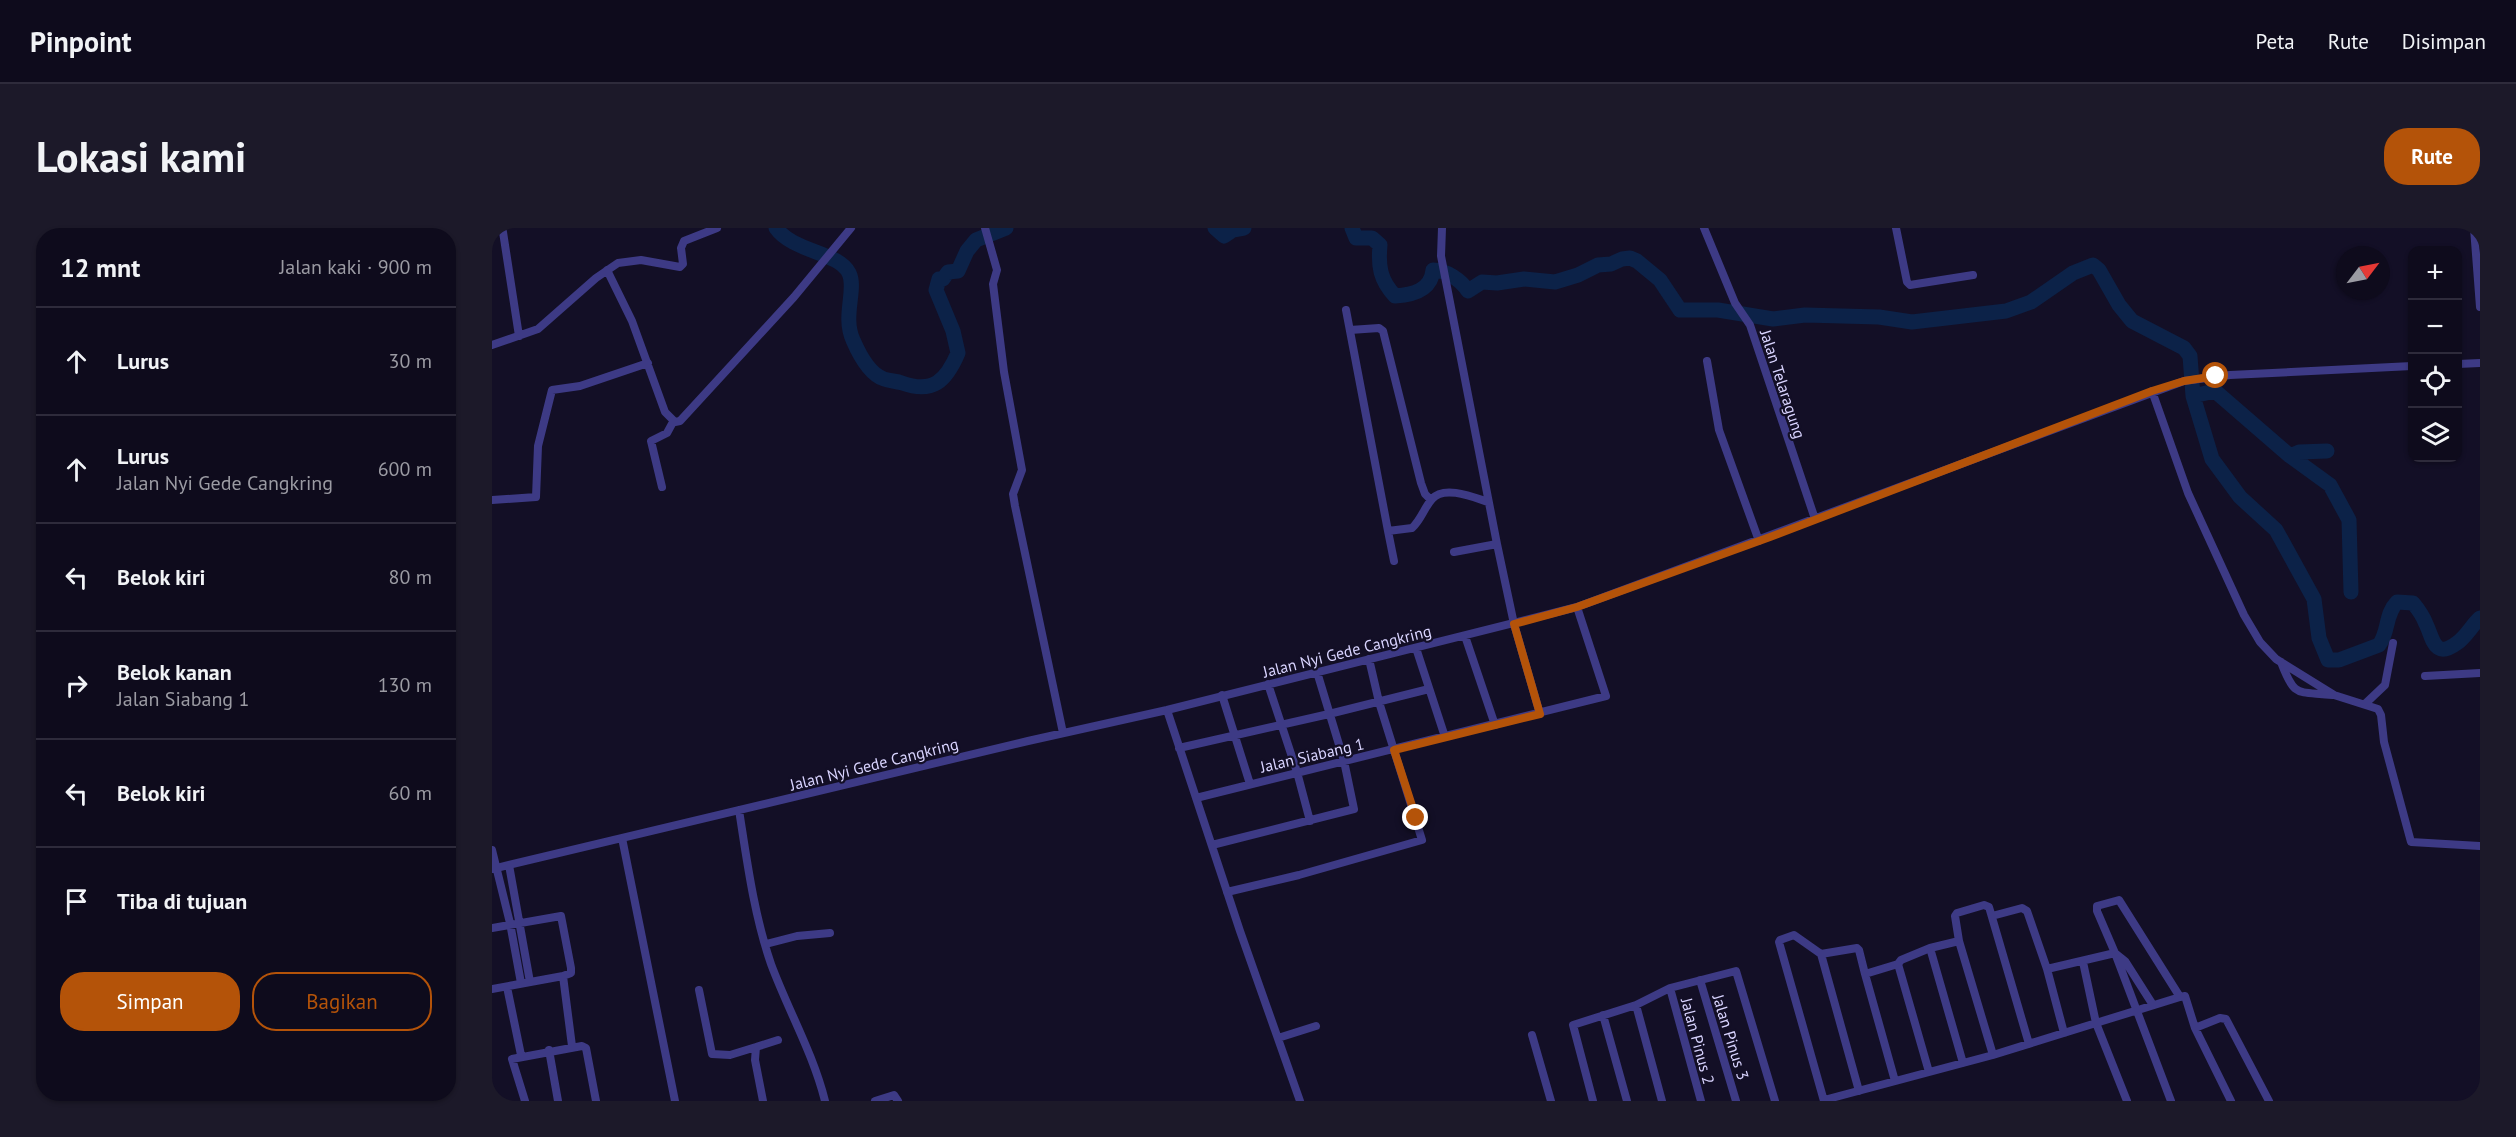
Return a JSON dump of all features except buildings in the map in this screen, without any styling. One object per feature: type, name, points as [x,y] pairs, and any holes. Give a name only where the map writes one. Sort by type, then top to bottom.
[{"type":"street","points":[[492,345],[538,329],[618,263],[631,260],[678,267],[683,264],[681,248],[684,241],[717,228]]},
{"type":"street","points":[[673,422],[680,421],[851,228]]},
{"type":"street","points":[[1442,228],[1440,247],[1444,272],[1490,512],[1514,624],[1540,714]]},
{"type":"street","name":"Jalan Telaragung","points":[[1704,228],[1735,303],[1750,325],[1815,519]]},
{"type":"street","points":[[1896,228],[1910,285],[1974,275]]},
{"type":"street","points":[[2474,228],[2478,255],[2480,307]]},
{"type":"street","points":[[986,230],[997,270],[993,284],[1004,372],[1022,470],[1013,494],[1014,506],[1063,733]]},
{"type":"street","points":[[503,232],[519,336]]},
{"type":"street","points":[[607,270],[628,312],[665,412],[673,422]]},
{"type":"street","points":[[1346,310],[1394,561]]},
{"type":"street","points":[[1350,330],[1379,328],[1383,331],[1421,483],[1425,494],[1431,500]]},
{"type":"street","points":[[1707,361],[1719,430],[1759,541]]},
{"type":"street","points":[[492,500],[536,497],[538,446],[552,390],[580,386],[648,363]]},
{"type":"street","points":[[2462,364],[2480,363]]},
{"type":"street","name":"Jalan Nyi Gede Cangkring","points":[[495,868],[1167,710],[1577,607],[2184,381],[2200,377],[2408,366]]},
{"type":"street","points":[[2152,391],[2188,493],[2244,615],[2260,642],[2281,662],[2334,695]]},
{"type":"street","points":[[662,487],[651,441],[668,433],[673,422]]},
{"type":"street","points":[[1388,531],[1412,528],[1431,500],[1446,493],[1488,502]]},
{"type":"street","points":[[1454,552],[1497,544]]},
{"type":"street","name":"Jalan Siabang 1","points":[[1196,798],[1606,696],[1577,607]]},
{"type":"street","points":[[1465,636],[1495,725]]},
{"type":"street","points":[[2366,703],[2385,685],[2393,642]]},
{"type":"street","points":[[1416,648],[1445,737]]},
{"type":"street","points":[[1227,892],[1299,875],[1423,839],[1379,702],[1369,659]]},
{"type":"street","points":[[2281,662],[2292,688],[2298,691],[2334,695],[2366,703],[2378,709],[2384,742],[2411,842],[2480,846]]},
{"type":"street","points":[[1212,845],[1354,808],[1344,761],[1317,672]]},
{"type":"street","points":[[2425,676],[2480,673]]},
{"type":"street","points":[[1268,684],[1310,820]]},
{"type":"street","points":[[1179,748],[1430,689]]},
{"type":"street","points":[[1222,695],[1250,784]]},
{"type":"street","points":[[1167,710],[1227,892],[1278,1038],[1294,1075],[1300,1101]]},
{"type":"street","points":[[739,810],[750,875],[771,964],[819,1075],[825,1101]]},
{"type":"street","points":[[622,838],[675,1101]]},
{"type":"street","points":[[492,850],[526,982]]},
{"type":"street","points":[[508,865],[519,922],[526,982]]},
{"type":"street","points":[[504,897],[514,896]]},
{"type":"street","points":[[2172,1101],[2096,908],[2117,899],[2122,902],[2180,997]]},
{"type":"street","points":[[1993,1055],[1959,941],[1955,914],[1984,905],[1989,907],[1992,916],[2029,1044]]},
{"type":"street","points":[[1992,916],[2025,909],[2048,969],[2064,1033]]},
{"type":"street","points":[[492,928],[559,915],[562,918],[571,968],[571,973],[562,976],[492,989]]},
{"type":"street","points":[[766,944],[797,936],[830,933]]},
{"type":"street","points":[[1859,1091],[1821,954],[1794,935],[1779,942],[1824,1101],[1993,1055],[2185,996],[2195,1028],[2231,1101]]},
{"type":"street","points":[[1865,974],[1898,963],[1900,960],[1930,948],[1959,941]]},
{"type":"street","points":[[1821,954],[1857,948],[1895,1081]]},
{"type":"street","points":[[1930,948],[1963,1063]]},
{"type":"street","points":[[2048,969],[2115,953]]},
{"type":"street","points":[[2115,953],[2125,961],[2153,1005]]},
{"type":"street","points":[[2083,962],[2096,1023],[2127,1101]]},
{"type":"street","points":[[1898,963],[1929,1072]]},
{"type":"street","points":[[1593,1101],[1572,1028],[1576,1024],[1636,1005],[1670,988],[1733,971],[1738,973],[1775,1101]]},
{"type":"street","points":[[562,976],[572,1046]]},
{"type":"street","name":"Jalan Pinus 3","points":[[1700,980],[1736,1101]]},
{"type":"street","points":[[507,987],[521,1055]]},
{"type":"street","name":"Jalan Pinus 2","points":[[1670,988],[1701,1101]]},
{"type":"street","points":[[699,990],[712,1054],[730,1055],[778,1040]]},
{"type":"street","points":[[1636,1005],[1662,1101]]},
{"type":"street","points":[[1604,1015],[1627,1101]]},
{"type":"street","points":[[2195,1028],[2220,1018],[2226,1019],[2269,1101]]},
{"type":"street","points":[[1278,1038],[1316,1026]]},
{"type":"street","points":[[1532,1035],[1551,1101]]},
{"type":"street","points":[[525,1101],[513,1058],[582,1046],[586,1048],[596,1101]]},
{"type":"street","points":[[756,1047],[755,1060],[763,1101]]},
{"type":"street","points":[[549,1050],[558,1101]]},
{"type":"street","points":[[875,1101],[890,1095],[894,1095],[898,1101]]},
{"type":"waterway","points":[[776,228],[793,242],[836,260],[849,273],[851,279],[850,331],[858,351],[869,368],[884,379],[922,387],[930,386],[943,378],[958,353],[953,331],[936,290],[939,279],[943,279],[948,272],[958,271],[967,251],[976,240],[1006,228]]},
{"type":"waterway","points":[[1215,228],[1224,236],[1233,230],[1244,228]]},
{"type":"waterway","points":[[1352,228],[1356,238],[1372,238],[1380,245],[1381,272],[1395,296],[1420,291],[1429,283],[1433,270],[1453,276],[1468,291],[1482,282],[1497,283],[1524,279],[1555,282],[1578,275],[1598,265],[1611,264],[1630,258],[1660,280],[1680,310],[1718,310],[1773,319],[1805,315],[1879,317],[1912,322],[2006,311],[2031,302],[2073,273],[2093,265],[2099,270],[2119,305],[2132,321],[2184,348],[2190,356],[2193,396],[2212,459],[2240,497],[2276,530],[2314,599],[2319,638],[2328,660],[2339,660],[2379,645],[2397,602],[2413,603],[2419,610],[2435,645],[2443,649],[2449,648],[2460,640],[2480,618]]},
{"type":"waterway","points":[[2193,396],[2215,391],[2290,456],[2330,485],[2349,520],[2351,592]]},
{"type":"waterway","points":[[2290,456],[2299,452],[2327,451]]},
{"type":"route","points":[[1416,818],[1394,750],[1540,714],[1514,624],[1577,607],[1770,537],[2152,391],[2200,377],[2216,376]]}]
